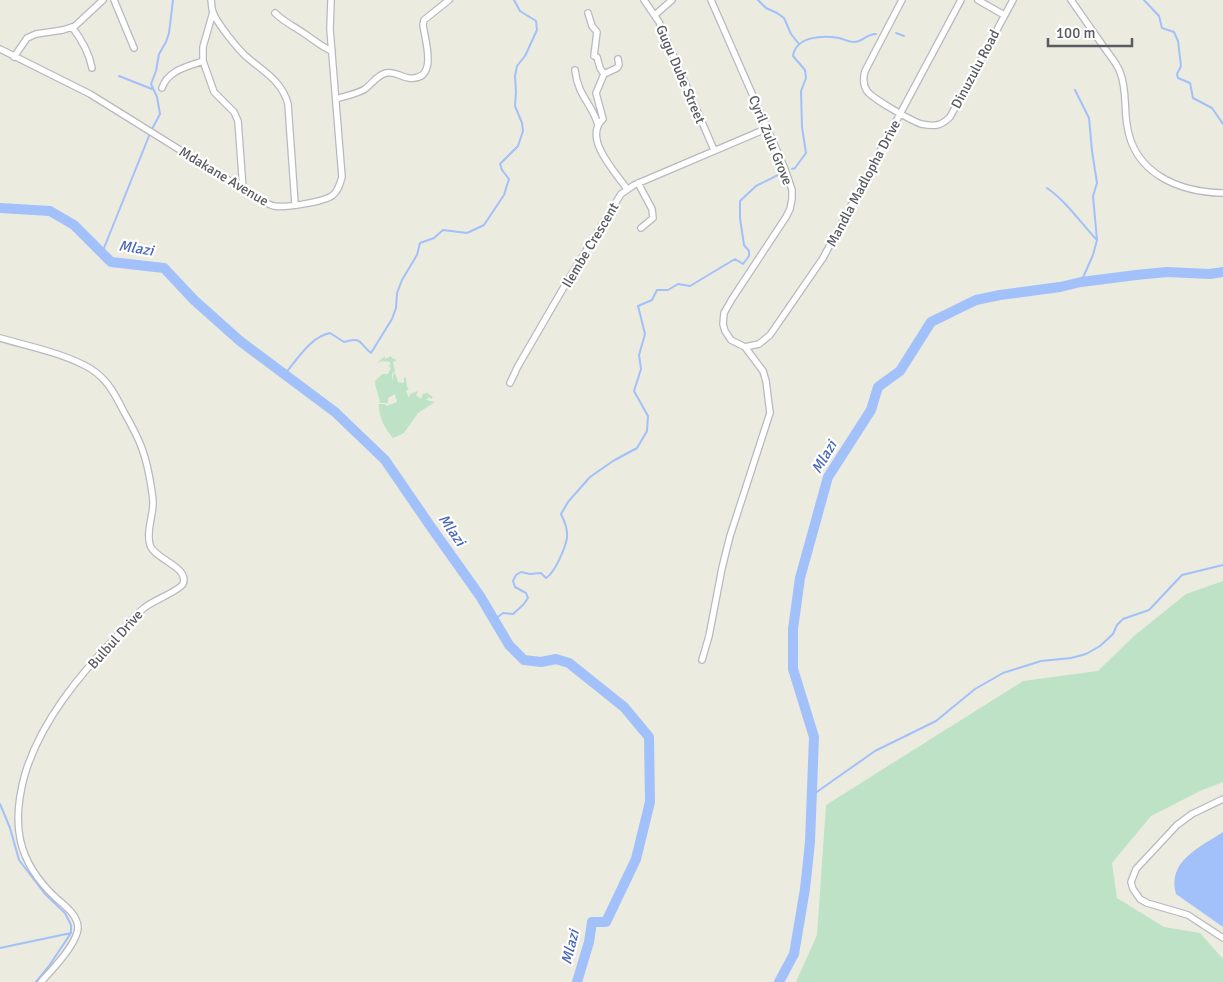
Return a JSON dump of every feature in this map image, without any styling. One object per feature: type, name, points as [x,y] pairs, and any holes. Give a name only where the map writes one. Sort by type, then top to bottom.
[{"type":"street","points":[[14,57],[27,38],[36,34],[72,27],[103,0]]},
{"type":"street","points":[[114,0],[134,48]]},
{"type":"street","points":[[211,0],[213,12],[237,48],[274,79],[286,97],[295,204]]},
{"type":"street","name":"Mdakane Avenue","points":[[0,49],[90,94],[273,206],[325,200],[334,194],[342,178],[330,19],[331,0]]},
{"type":"street","points":[[336,99],[363,90],[380,76],[387,73],[408,78],[417,77],[422,74],[429,60],[423,25],[424,20],[449,0]]},
{"type":"street","name":"Gugu Dube Street","points":[[644,0],[656,14],[714,150]]},
{"type":"street","points":[[656,14],[672,0]]},
{"type":"street","name":"Cyril Zulu Grove","points":[[702,660],[709,636],[730,536],[770,413],[763,372],[745,347],[736,344],[727,336],[723,324],[724,313],[786,217],[792,200],[792,190],[785,169],[712,0]]},
{"type":"street","name":"Dinuzulu Road","points":[[902,0],[865,72],[864,82],[870,94],[921,124],[929,126],[936,126],[946,121],[956,108],[1013,0]]},
{"type":"street","name":"Mandla Madlopha Drive","points":[[745,347],[759,344],[765,340],[806,284],[836,233],[960,0]]},
{"type":"street","points":[[978,0],[1004,15]]},
{"type":"street","points":[[1071,0],[1091,27],[1120,74],[1124,90],[1130,143],[1137,153],[1153,172],[1169,182],[1191,189],[1223,194]]},
{"type":"street","points":[[213,12],[203,47],[203,61],[214,92],[234,112],[238,121],[243,189]]},
{"type":"street","points":[[275,13],[285,23],[332,51]]},
{"type":"street","points":[[588,13],[592,26],[597,32],[594,56],[598,58],[600,68],[604,74]]},
{"type":"street","points":[[72,27],[84,43],[92,68]]},
{"type":"street","points":[[598,125],[603,119],[596,94],[604,74],[617,68],[619,65],[618,59]]},
{"type":"street","points":[[162,88],[164,81],[171,74],[203,61]]},
{"type":"street","points":[[576,70],[577,83],[582,96],[595,116],[598,125],[596,137],[602,152],[614,175],[627,190]]},
{"type":"street","name":"Ilembe Crescent","points":[[510,384],[518,366],[621,194],[638,183],[768,128]]},
{"type":"street","points":[[638,183],[652,209],[653,218],[641,228]]},
{"type":"street","name":"Bulbul Drive","points":[[0,338],[85,365],[109,384],[136,431],[143,449],[153,504],[149,533],[151,548],[156,554],[178,568],[184,580],[178,590],[155,600],[142,609],[89,668],[50,719],[29,763],[20,793],[18,810],[18,831],[21,846],[34,874],[46,889],[70,911],[78,927],[74,939],[60,960],[41,982]]},
{"type":"street","points":[[1223,799],[1192,814],[1177,825],[1136,869],[1131,882],[1133,889],[1140,899],[1147,903],[1188,915],[1223,938]]},
{"type":"green space","points":[[385,356],[385,359],[391,356],[397,360],[393,362],[395,371],[392,374],[392,379],[395,373],[398,382],[404,382],[404,377],[406,378],[409,389],[406,391],[409,398],[410,394],[418,391],[416,395],[421,399],[423,394],[427,393],[433,397],[431,399],[429,397],[426,400],[435,402],[418,413],[404,433],[393,438],[383,422],[379,404],[387,406],[397,402],[395,394],[388,398],[388,403],[380,403],[375,384],[375,381],[382,374],[388,374],[391,368],[388,366],[390,362],[382,361],[377,363]]},
{"type":"green space","points":[[1223,581],[1223,782],[1200,791],[1151,816],[1112,863],[1117,898],[1164,927],[1200,933],[1223,959],[1223,982],[796,982],[817,935],[826,805],[1023,681],[1098,671],[1134,636],[1186,594]]},
{"type":"water","points":[[1223,832],[1223,927],[1176,894],[1174,883],[1176,873],[1187,857]]},
{"type":"waterway","points":[[102,253],[151,131],[160,114],[157,97],[151,84],[159,54],[169,33],[173,0]]},
{"type":"waterway","points":[[284,375],[310,344],[323,335],[330,333],[344,342],[358,340],[371,353],[392,319],[396,308],[397,293],[402,280],[417,255],[420,243],[434,238],[443,230],[467,233],[484,225],[504,195],[509,179],[500,164],[518,146],[523,131],[515,106],[515,76],[517,66],[525,56],[537,30],[536,21],[520,11],[514,0]]},
{"type":"waterway","points":[[758,0],[766,8],[784,18],[791,34],[799,44]]},
{"type":"waterway","points":[[1144,0],[1159,16],[1162,28],[1174,32],[1178,41],[1181,66],[1177,74],[1178,78],[1190,83],[1193,98],[1212,108],[1223,124]]},
{"type":"waterway","points":[[896,33],[904,36]]},
{"type":"waterway","points":[[792,169],[795,168],[806,153],[802,127],[801,91],[806,78],[805,70],[793,56],[795,49],[799,44],[811,38],[833,37],[854,42],[876,34]]},
{"type":"waterway","points":[[119,76],[152,89]]},
{"type":"waterway","points":[[1075,90],[1089,118],[1097,183],[1093,196],[1097,240],[1093,255],[1081,282]]},
{"type":"waterway","points":[[494,620],[503,613],[513,614],[528,598],[526,593],[515,587],[513,581],[516,575],[521,572],[530,574],[541,573],[546,578],[553,571],[562,554],[567,538],[566,526],[561,514],[568,502],[590,477],[613,461],[637,448],[647,431],[648,416],[634,391],[641,369],[639,355],[645,334],[638,306],[652,300],[657,290],[668,290],[678,284],[690,286],[735,259],[743,264],[749,256],[749,251],[744,245],[740,218],[740,201],[756,186],[782,173]]},
{"type":"waterway","points":[[1047,188],[1067,205],[1096,239]]},
{"type":"waterway","name":"Mlazi","points":[[0,208],[50,211],[74,225],[111,262],[164,268],[194,300],[240,341],[335,412],[385,460],[480,596],[509,645],[524,660],[541,662],[556,659],[569,663],[624,707],[649,737],[650,802],[636,859],[606,922],[592,922],[589,942],[577,982]]},
{"type":"waterway","name":"Mlazi","points":[[779,982],[794,954],[805,889],[810,842],[814,737],[793,669],[793,629],[800,578],[828,477],[871,410],[878,387],[900,371],[931,322],[976,300],[1081,282],[1136,275],[1167,272],[1210,274],[1223,272]]},
{"type":"waterway","points":[[811,796],[875,751],[936,721],[975,689],[1003,673],[1041,661],[1071,658],[1086,654],[1100,646],[1113,634],[1117,625],[1123,619],[1149,610],[1182,575],[1223,565]]},
{"type":"waterway","points":[[0,804],[10,828],[19,860],[45,894],[65,913],[71,925],[71,933],[36,982]]},
{"type":"waterway","points":[[0,948],[71,933]]}]
